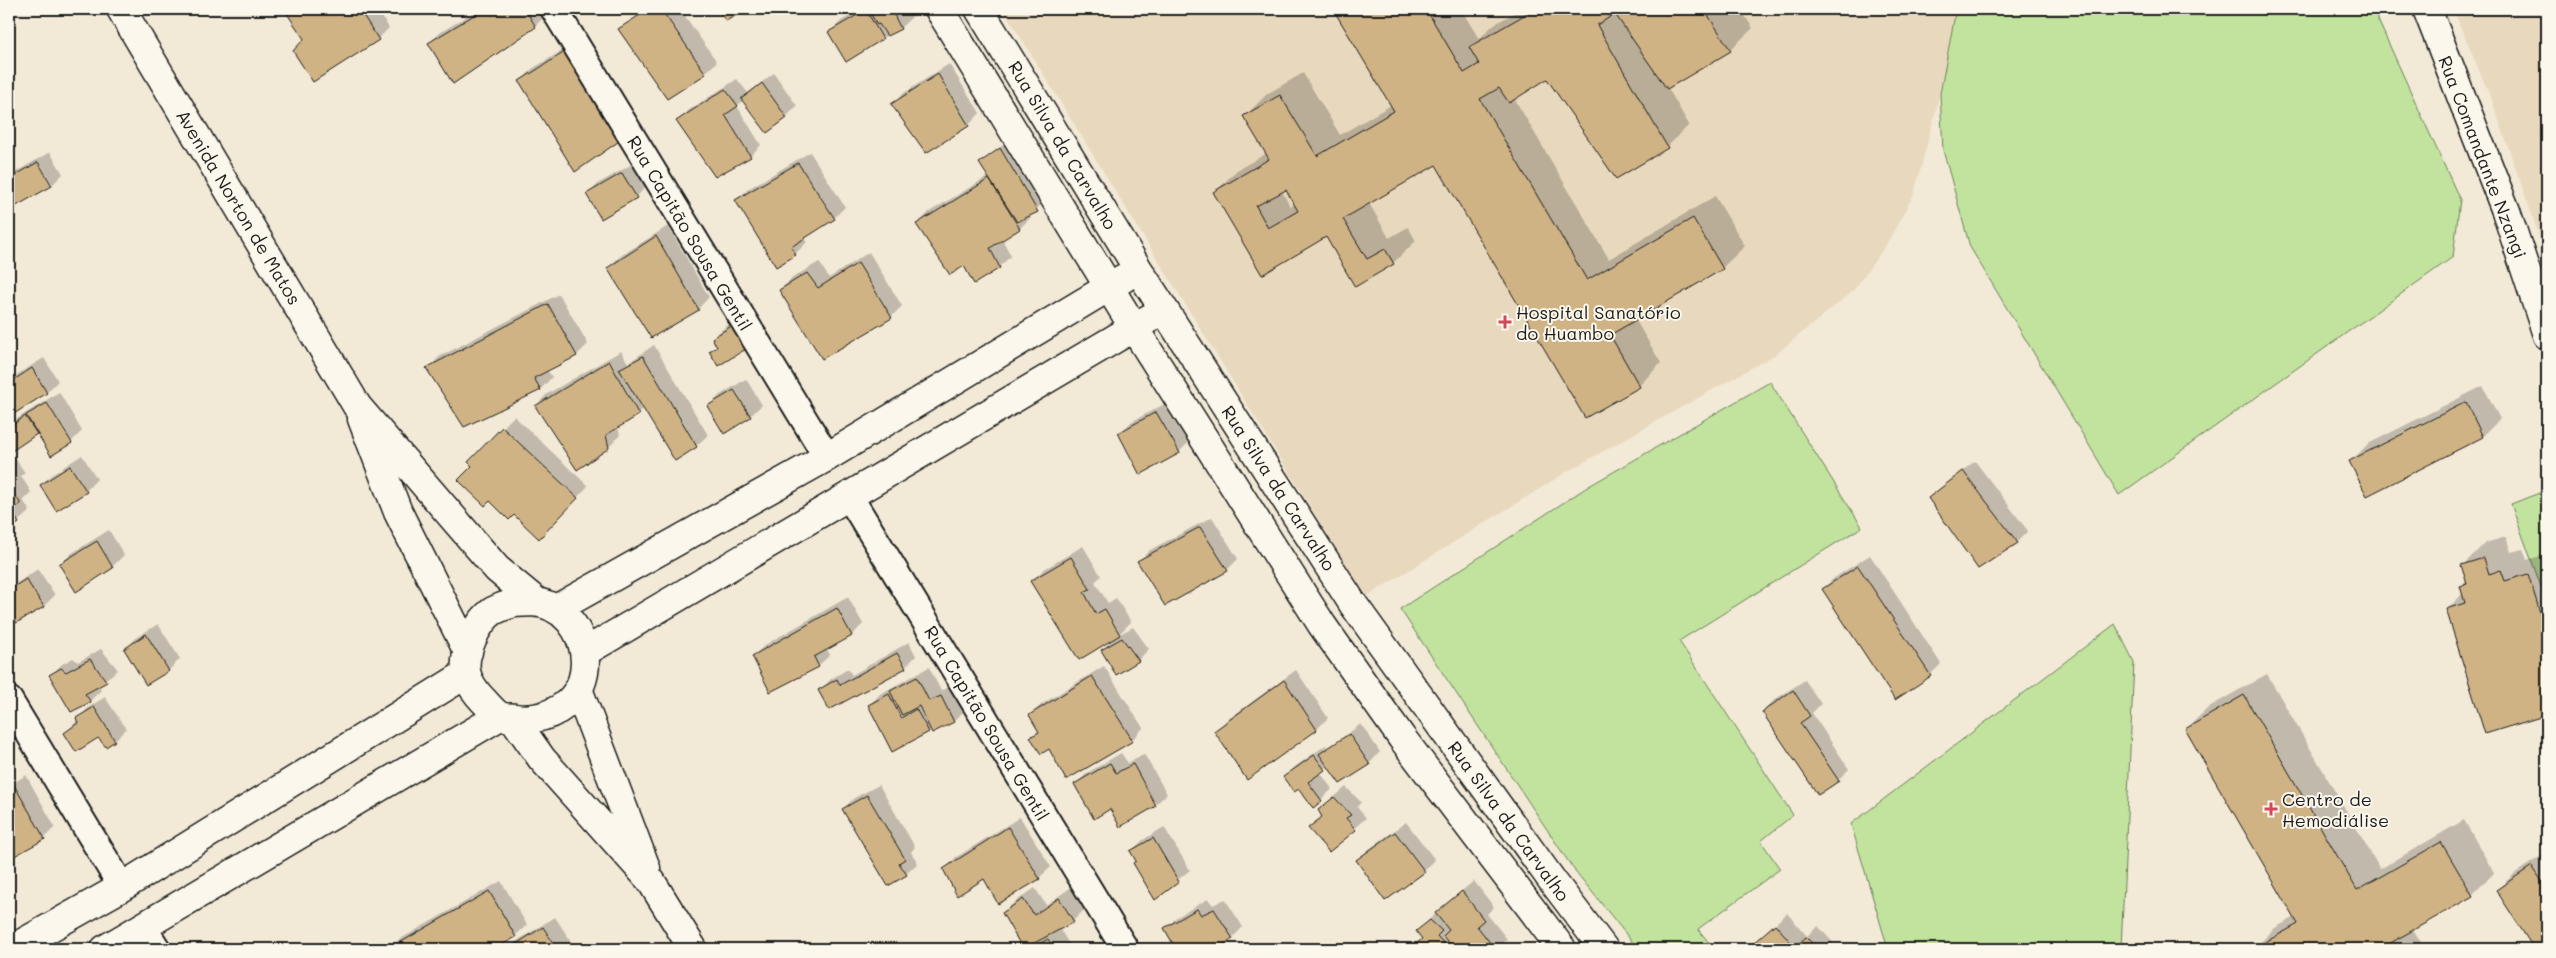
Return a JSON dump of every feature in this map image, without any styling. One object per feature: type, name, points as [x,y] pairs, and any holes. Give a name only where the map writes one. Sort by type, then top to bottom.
[{"type":"street","name":"Avenida Norton de Matos","points":[[121,9],[357,406],[497,569],[547,606]]},
{"type":"street","name":"Rua Capitão Sousa Gentil","points":[[554,9],[827,457]]},
{"type":"street","name":"Rua Silva da Carvalho","points":[[939,9],[1134,328],[1322,625],[1402,738],[1562,949]]},
{"type":"street","name":"Rua Silva da Carvalho","points":[[980,9],[1138,269],[1353,604],[1550,880],[1604,949]]},
{"type":"street","name":"Rua Comandante Nzangi","points":[[2427,9],[2506,211],[2547,335]]},
{"type":"street","points":[[547,606],[827,457],[1138,269]]},
{"type":"street","points":[[585,652],[1164,310]]},
{"type":"street","name":"Avenida Norton de Matos","points":[[357,406],[370,445],[398,512],[467,663]]},
{"type":"street","name":"Rua Capitão Sousa Gentil","points":[[849,496],[1125,949]]},
{"type":"street","points":[[105,949],[150,938],[506,717],[528,720],[543,717],[557,711],[569,702],[583,678],[585,652],[575,628],[547,606],[514,602],[492,612],[476,629],[467,663],[478,695],[506,717],[651,881],[693,949]]},
{"type":"street","points":[[12,949],[122,887],[467,663]]},
{"type":"street","points":[[578,689],[651,881]]},
{"type":"street","points":[[9,700],[122,887]]},
{"type":"street","points":[[1402,738],[1434,718]]},
{"type":"street","points":[[1522,898],[1550,880]]},
{"type":"shaded area","name":"Hospital Sanatório do Huambo","points":[[1003,9],[1956,9],[1940,94],[1914,194],[1886,245],[1853,291],[1776,354],[1568,471],[1366,597]]},
{"type":"shaded area","points":[[2453,9],[2547,9],[2547,258],[2491,98]]},
{"type":"green space","points":[[1956,9],[2373,9],[2460,200],[2453,257],[2119,495],[1970,247],[1943,150],[1940,94]]},
{"type":"green space","points":[[1770,382],[1862,527],[1679,641],[1793,815],[1761,841],[1780,869],[1698,929],[1714,949],[1638,949],[1572,867],[1400,609],[1589,486]]},
{"type":"green space","points":[[2547,490],[2547,603],[2511,504]]},
{"type":"green space","points":[[2115,624],[2134,662],[2121,949],[1888,949],[1851,824]]},
{"type":"building","points":[[284,9],[359,9],[379,40],[313,82],[293,51],[304,39]]},
{"type":"building","points":[[484,9],[525,9],[536,27],[453,84],[428,43]]},
{"type":"building","points":[[649,9],[661,9],[706,74],[667,99],[618,29]]},
{"type":"building","points":[[717,9],[747,9],[726,21]]},
{"type":"building","points":[[868,9],[905,9],[894,15],[901,29],[887,36],[879,24],[877,25]]},
{"type":"building","points":[[1333,9],[1426,9],[1464,73],[1479,64],[1469,47],[1526,14],[1522,9],[1704,9],[1731,51],[1667,89],[1615,14],[1597,25],[1668,148],[1616,179],[1547,79],[1509,103],[1499,88],[1480,99],[1587,280],[1693,218],[1723,269],[1610,335],[1640,387],[1585,418],[1436,165],[1343,219],[1367,259],[1385,249],[1394,264],[1355,287],[1326,237],[1262,275],[1213,192],[1269,159],[1243,116],[1280,95],[1317,156],[1394,111]],"holes":[[[1286,190],[1298,211],[1268,228],[1256,206]]]},
{"type":"building","points":[[866,10],[883,39],[846,62],[828,32]]},
{"type":"building","points":[[571,48],[625,137],[575,172],[519,81]]},
{"type":"building","points":[[938,74],[969,126],[926,153],[891,104]]},
{"type":"building","points":[[762,83],[787,118],[767,133],[741,99]]},
{"type":"building","points":[[725,89],[738,106],[725,115],[751,157],[715,177],[676,121]]},
{"type":"building","points":[[1000,148],[1038,212],[1017,222],[979,163]]},
{"type":"building","points":[[38,162],[52,186],[9,210],[9,179]]},
{"type":"building","points":[[798,163],[835,219],[791,247],[796,255],[776,267],[735,200]]},
{"type":"building","points":[[622,173],[637,198],[601,219],[586,194]]},
{"type":"building","points":[[989,179],[1020,229],[990,248],[1000,268],[974,284],[964,266],[950,275],[916,224]]},
{"type":"building","points":[[656,236],[699,310],[651,338],[607,268]]},
{"type":"building","points":[[858,263],[892,318],[822,359],[779,290],[807,273],[818,288]]},
{"type":"building","points":[[548,304],[577,356],[534,378],[541,390],[464,427],[426,368]]},
{"type":"building","points":[[738,322],[751,346],[718,366],[709,351],[717,347],[712,338]]},
{"type":"building","points":[[643,356],[697,447],[675,461],[619,369]]},
{"type":"building","points":[[609,361],[639,415],[606,435],[609,448],[577,470],[535,406]]},
{"type":"building","points":[[32,368],[47,393],[9,417],[9,383]]},
{"type":"building","points":[[734,390],[751,417],[724,434],[707,406]]},
{"type":"building","points":[[2466,402],[2483,437],[2367,496],[2349,461]]},
{"type":"building","points":[[47,403],[72,443],[51,456],[26,415]]},
{"type":"building","points":[[1156,412],[1180,453],[1140,475],[1118,433]]},
{"type":"building","points":[[25,416],[37,434],[9,453],[9,427]]},
{"type":"building","points":[[502,427],[578,498],[539,539],[514,515],[509,520],[490,501],[485,506],[458,480],[472,466],[468,462]]},
{"type":"building","points":[[70,466],[87,492],[56,511],[40,485]]},
{"type":"building","points":[[1963,471],[2018,543],[1978,569],[1928,498]]},
{"type":"building","points":[[9,477],[14,485],[10,488],[21,504],[11,510],[19,523],[9,530]]},
{"type":"building","points":[[1200,527],[1228,571],[1165,606],[1137,561]]},
{"type":"building","points":[[97,541],[113,568],[76,592],[59,564]]},
{"type":"building","points":[[1071,557],[1090,589],[1084,592],[1096,614],[1105,609],[1120,635],[1079,660],[1030,581]]},
{"type":"building","points":[[2484,558],[2489,574],[2501,570],[2505,581],[2528,574],[2547,635],[2547,715],[2485,734],[2446,609],[2465,603],[2460,586],[2467,584],[2461,565]]},
{"type":"building","points":[[1858,566],[1931,676],[1895,700],[1822,589]]},
{"type":"building","points":[[26,579],[44,607],[16,623],[9,611],[9,590]]},
{"type":"building","points":[[837,608],[852,636],[814,657],[819,667],[770,692],[752,656]]},
{"type":"building","points":[[146,634],[169,671],[146,685],[124,649]]},
{"type":"building","points":[[1122,638],[1139,661],[1116,675],[1101,650]]},
{"type":"building","points":[[897,653],[906,668],[829,710],[818,690],[837,679],[840,685]]},
{"type":"building","points":[[90,659],[107,682],[85,694],[91,702],[71,712],[49,675],[61,668],[66,672]]},
{"type":"building","points":[[1092,676],[1133,741],[1066,780],[1049,749],[1041,754],[1030,737],[1039,732],[1029,715]]},
{"type":"building","points":[[917,677],[929,701],[941,696],[954,722],[932,733],[919,706],[902,715],[890,691]]},
{"type":"building","points":[[1284,680],[1317,730],[1247,780],[1214,731]]},
{"type":"building","points":[[1793,690],[1810,716],[1800,723],[1839,781],[1818,795],[1762,712]]},
{"type":"building","points":[[889,694],[901,718],[916,709],[929,732],[892,752],[868,705]]},
{"type":"building","name":"Centro de Hemodiálise","points":[[2244,695],[2357,890],[2441,842],[2473,896],[2387,945],[2390,949],[2253,949],[2298,924],[2185,729]]},
{"type":"building","points":[[94,707],[115,741],[106,747],[98,738],[76,752],[64,733],[78,723],[76,718]]},
{"type":"building","points":[[1349,734],[1370,765],[1340,784],[1319,754]]},
{"type":"building","points":[[1314,755],[1325,770],[1308,782],[1322,801],[1313,808],[1299,789],[1294,792],[1283,777]]},
{"type":"building","points":[[1110,763],[1116,773],[1133,764],[1156,806],[1120,827],[1110,809],[1094,819],[1074,784]]},
{"type":"building","points":[[14,785],[45,839],[9,859],[9,788]]},
{"type":"building","points":[[867,795],[905,859],[899,863],[907,875],[888,886],[842,809]]},
{"type":"building","points":[[1334,797],[1351,815],[1346,818],[1356,830],[1329,852],[1308,828],[1322,817],[1318,810]]},
{"type":"building","points":[[1008,827],[1040,879],[998,904],[984,879],[957,896],[943,869]]},
{"type":"building","points":[[1395,832],[1425,872],[1385,901],[1356,860]]},
{"type":"building","points":[[1153,838],[1179,882],[1155,900],[1133,863],[1136,861],[1130,851]]},
{"type":"building","points":[[2532,866],[2547,889],[2547,949],[2534,949],[2496,890]]},
{"type":"building","points":[[489,891],[516,937],[495,949],[389,949]]},
{"type":"building","points":[[1462,891],[1484,920],[1477,926],[1495,949],[1454,949],[1443,936],[1449,930],[1435,913]]},
{"type":"building","points":[[1059,898],[1074,922],[1023,949],[1002,913],[1023,899],[1034,915]]},
{"type":"building","points":[[1197,909],[1201,915],[1214,909],[1233,939],[1215,949],[1176,949],[1164,928]]},
{"type":"building","points":[[1430,920],[1442,931],[1437,936],[1449,949],[1418,949],[1415,945],[1422,939],[1416,931]]},
{"type":"building","points":[[1775,924],[1795,947],[1806,937],[1818,949],[1757,949],[1752,944]]},
{"type":"building","points":[[543,927],[557,949],[508,949]]},
{"type":"building","points":[[1048,939],[1054,949],[1030,949]]},
{"type":"place","name":"Hospital Sanatório do Huambo","points":[[1505,322]]},
{"type":"place","name":"Centro de Hemodiálise","points":[[2271,809]]}]
